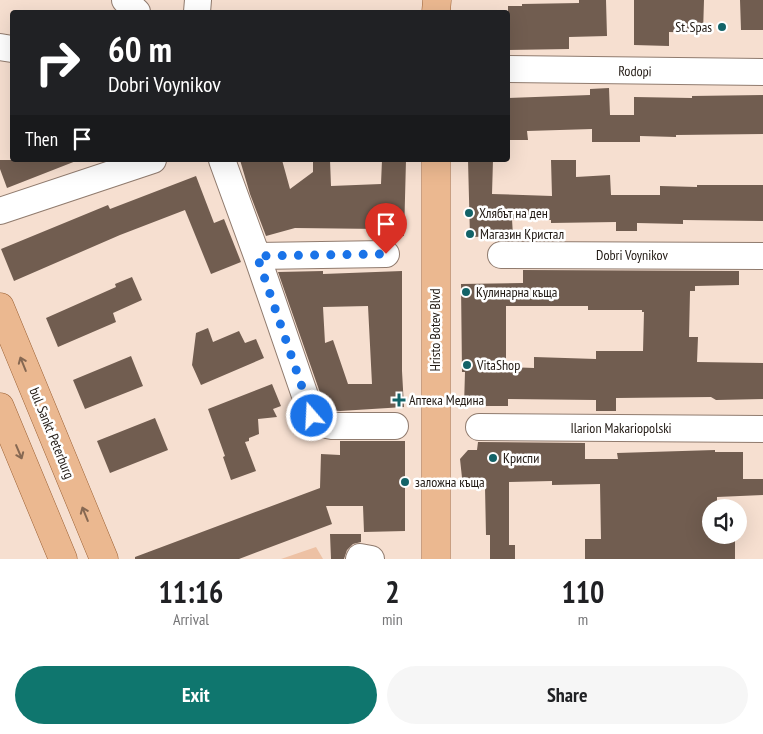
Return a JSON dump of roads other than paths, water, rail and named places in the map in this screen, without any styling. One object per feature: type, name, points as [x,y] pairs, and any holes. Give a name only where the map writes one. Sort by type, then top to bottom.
[{"type":"main road","name":"Hristo Botev Blvd","points":[[436,162],[436,559]]},
{"type":"main road","name":"bul. Sankt Peterburg","points":[[0,307],[104,559]]},
{"type":"main road","points":[[0,407],[63,559]]},
{"type":"street","points":[[125,0],[136,10]]},
{"type":"street","name":"Rodopi","points":[[510,69],[763,72]]},
{"type":"street","points":[[0,211],[147,162]]},
{"type":"street","points":[[223,162],[312,416],[321,424],[332,426],[395,426]]},
{"type":"street","points":[[257,256],[386,254]]},
{"type":"street","name":"Dobri Voynikov","points":[[501,255],[763,256]]},
{"type":"street","name":"Ilarion Makariopolski","points":[[479,427],[763,429]]},
{"type":"street","points":[[359,559],[360,557],[371,559]]},
{"type":"place","name":"St. Spas","points":[[722,27]]},
{"type":"place","name":"Хлябът на ден","points":[[469,213]]},
{"type":"place","name":"Магазин Кристал","points":[[470,234]]},
{"type":"place","name":"Кулинарна къща","points":[[466,292]]},
{"type":"place","name":"VitaShop","points":[[467,365]]},
{"type":"place","name":"Аптека Медина","points":[[399,400]]},
{"type":"place","name":"Криспи","points":[[493,458]]},
{"type":"place","name":"заложна къща","points":[[405,482]]}]
